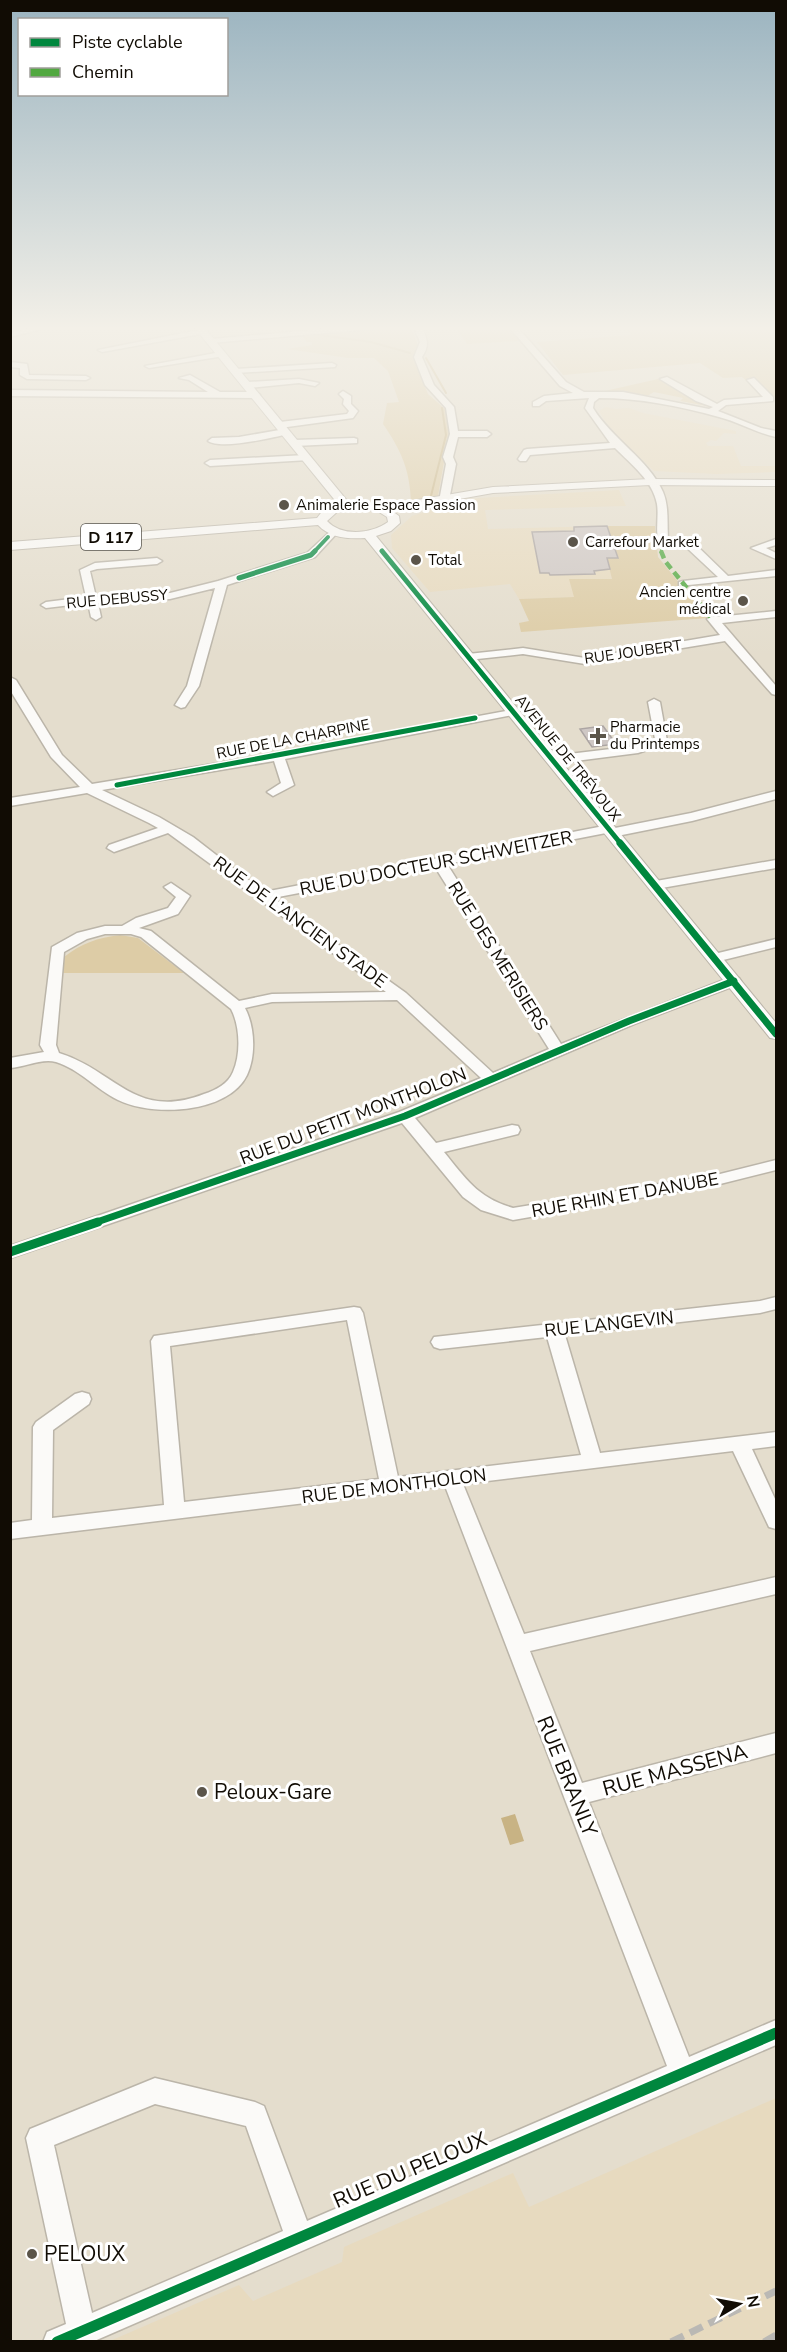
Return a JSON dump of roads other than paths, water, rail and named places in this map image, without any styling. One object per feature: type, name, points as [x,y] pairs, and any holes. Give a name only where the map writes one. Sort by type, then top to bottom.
[{"type":"main road","points":[[290,437],[346,507]]},
{"type":"main road","points":[[449,500],[394,519],[385,530],[368,534],[334,531],[321,521],[325,514],[346,507],[365,506],[382,509],[449,500],[497,494],[653,484],[777,484]]},
{"type":"main road","points":[[382,509],[394,519]]},
{"type":"main road","name":"D 117","points":[[10,546],[321,521]]},
{"type":"main road","name":"AVENUE DE TRÉVOUX","points":[[368,534],[777,1035]]},
{"type":"street","points":[[212,441],[239,440],[251,437]]},
{"type":"street","points":[[449,500],[445,496],[451,464],[448,457],[453,437]]},
{"type":"street","points":[[608,437],[653,484],[661,503],[663,540],[670,543],[690,544],[726,579]]},
{"type":"street","points":[[295,443],[354,441]]},
{"type":"street","points":[[523,459],[527,452],[565,451],[577,446],[616,445]]},
{"type":"street","points":[[210,463],[306,458]]},
{"type":"street","name":"RUE DEBUSSY","points":[[46,605],[90,600],[170,596],[222,583],[311,555],[334,531]]},
{"type":"street","points":[[777,542],[756,548],[777,556]]},
{"type":"street","points":[[96,616],[90,600],[85,570],[95,566],[157,561]]},
{"type":"street","points":[[683,584],[777,573]]},
{"type":"street","points":[[181,705],[194,686],[222,583]]},
{"type":"street","points":[[774,686],[713,620],[777,614]]},
{"type":"street","name":"RUE JOUBERT","points":[[468,657],[523,651],[585,661],[728,637]]},
{"type":"street","name":"RUE DE L’ANCIEN STADE","points":[[10,680],[57,756],[91,790],[188,840],[401,996],[491,1079]]},
{"type":"street","points":[[552,760],[638,749],[661,741],[654,702]]},
{"type":"street","name":"RUE DE LA CHARPINE","points":[[10,802],[91,790],[513,711]]},
{"type":"street","points":[[273,792],[288,785],[278,756]]},
{"type":"street","name":"RUE DU DOCTEUR SCHWEITZER","points":[[263,896],[692,817],[777,795]]},
{"type":"street","points":[[114,848],[168,829]]},
{"type":"street","name":"RUE DES MERISIERS","points":[[439,862],[558,1051]]},
{"type":"street","points":[[656,885],[777,864]]},
{"type":"street","points":[[127,929],[141,921],[173,911],[183,896],[171,887]]},
{"type":"street","points":[[10,1063],[24,1063],[53,1056],[74,1064],[124,1097],[160,1106],[196,1102],[234,1083],[242,1070],[246,1049],[244,1017],[236,1006],[146,934],[114,928],[82,936],[57,950],[48,1045],[53,1056]]},
{"type":"street","points":[[715,958],[777,943]]},
{"type":"street","name":"RUE DU PETIT MONTHOLON","points":[[10,1252],[405,1116],[558,1051],[734,981]]},
{"type":"street","points":[[236,1006],[272,998],[401,996]]},
{"type":"street","name":"RUE RHIN ET DANUBE","points":[[405,1116],[469,1193],[487,1206],[513,1214],[720,1179],[777,1165]]},
{"type":"street","points":[[433,1149],[512,1130]]},
{"type":"street","name":"RUE LANGEVIN","points":[[440,1342],[760,1307],[777,1303]]},
{"type":"street","points":[[174,1512],[160,1341],[354,1313],[390,1487]]},
{"type":"street","points":[[554,1330],[593,1462]]},
{"type":"street","points":[[42,1527],[43,1427],[82,1399]]},
{"type":"street","name":"RUE DE MONTHOLON","points":[[10,1531],[451,1480],[777,1439]]},
{"type":"street","points":[[740,1445],[777,1521]]},
{"type":"street","name":"RUE BRANLY","points":[[451,1480],[461,1499],[515,1645],[682,2072]]},
{"type":"street","points":[[515,1645],[777,1585]]},
{"type":"street","name":"RUE MASSENA","points":[[574,1796],[777,1743]]},
{"type":"street","name":"RUE DU PELOUX","points":[[57,2342],[777,2033]]},
{"type":"street","points":[[82,2331],[39,2138],[155,2091],[255,2115],[298,2237]]},
{"type":"waterway","points":[[431,496],[446,437]]},
{"type":"railway","points":[[671,2342],[776,2291]]},
{"type":"railway","points":[[764,2342],[776,2335]]},
{"type":"place","name":"Animalerie Espace Passion","points":[[284,505]]},
{"type":"place","name":"Carrefour Market","points":[[573,542]]},
{"type":"place","name":"Total","points":[[416,560]]},
{"type":"place","name":"Ancien centre médical","points":[[743,601]]},
{"type":"place","name":"Pharmacie du Printemps","points":[[598,736]]},
{"type":"place","name":"Peloux-Gare","points":[[202,1792]]},
{"type":"place","name":"PELOUX","points":[[32,2254]]}]
